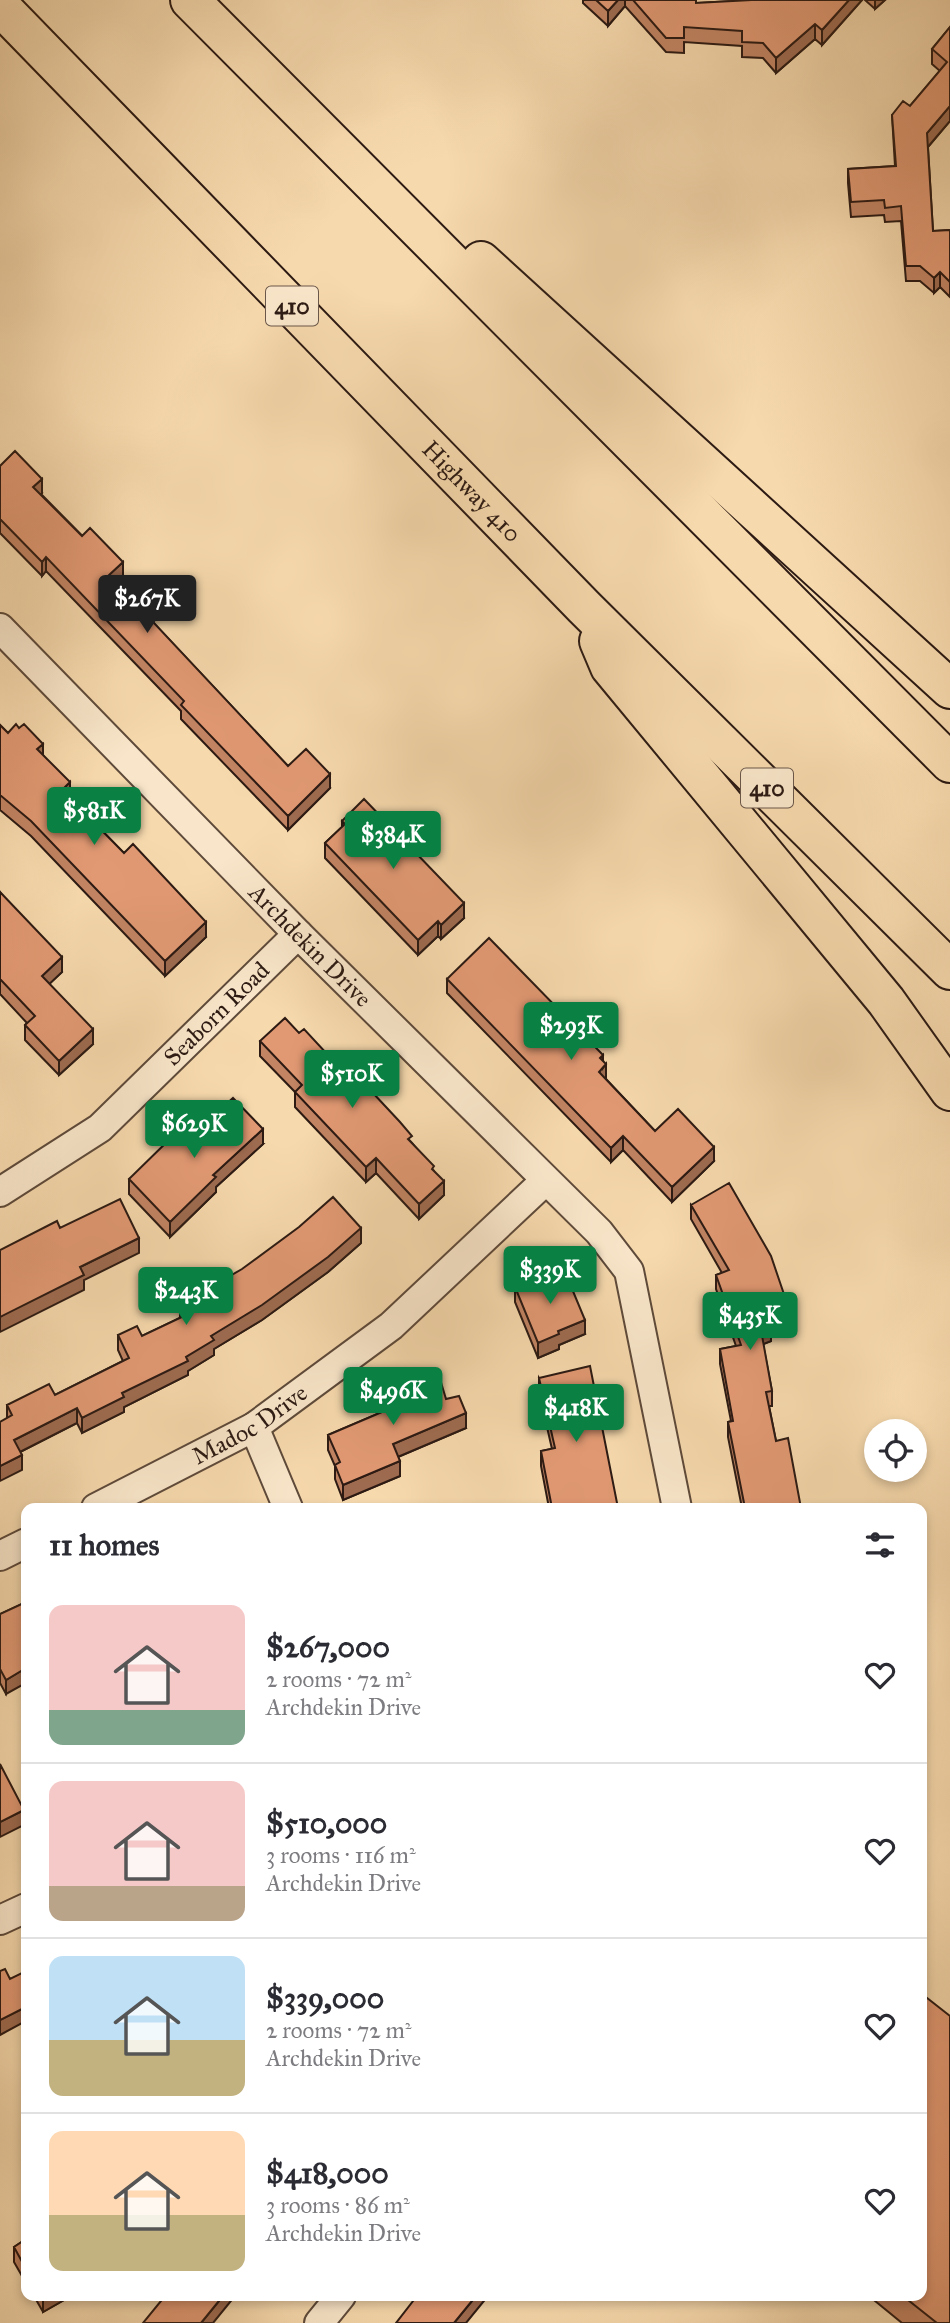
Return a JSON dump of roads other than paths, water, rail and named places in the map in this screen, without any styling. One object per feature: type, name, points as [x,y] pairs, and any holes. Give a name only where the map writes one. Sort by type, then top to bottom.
[{"type":"highway","points":[[190,0],[428,242],[950,763]]},
{"type":"highway","name":"Highway 410","points":[[0,6],[584,607],[950,970]]},
{"type":"highway","points":[[428,242],[483,262],[950,689]]},
{"type":"highway","points":[[584,607],[610,667],[886,1001],[950,1091]]},
{"type":"street","name":"Archdekin Drive","points":[[0,628],[298,934],[599,1232],[629,1271],[676,1503]]},
{"type":"street","name":"Seaborn Road","points":[[2,1186],[100,1128],[298,934]]},
{"type":"street","name":"Madoc Drive","points":[[106,1503],[254,1427],[391,1326],[545,1181]]},
{"type":"street","points":[[254,1427],[286,1503]]},
{"type":"street","points":[[0,1556],[21,1546]]},
{"type":"street","points":[[0,1920],[21,1910]]},
{"type":"street","points":[[319,2323],[337,2301]]}]
